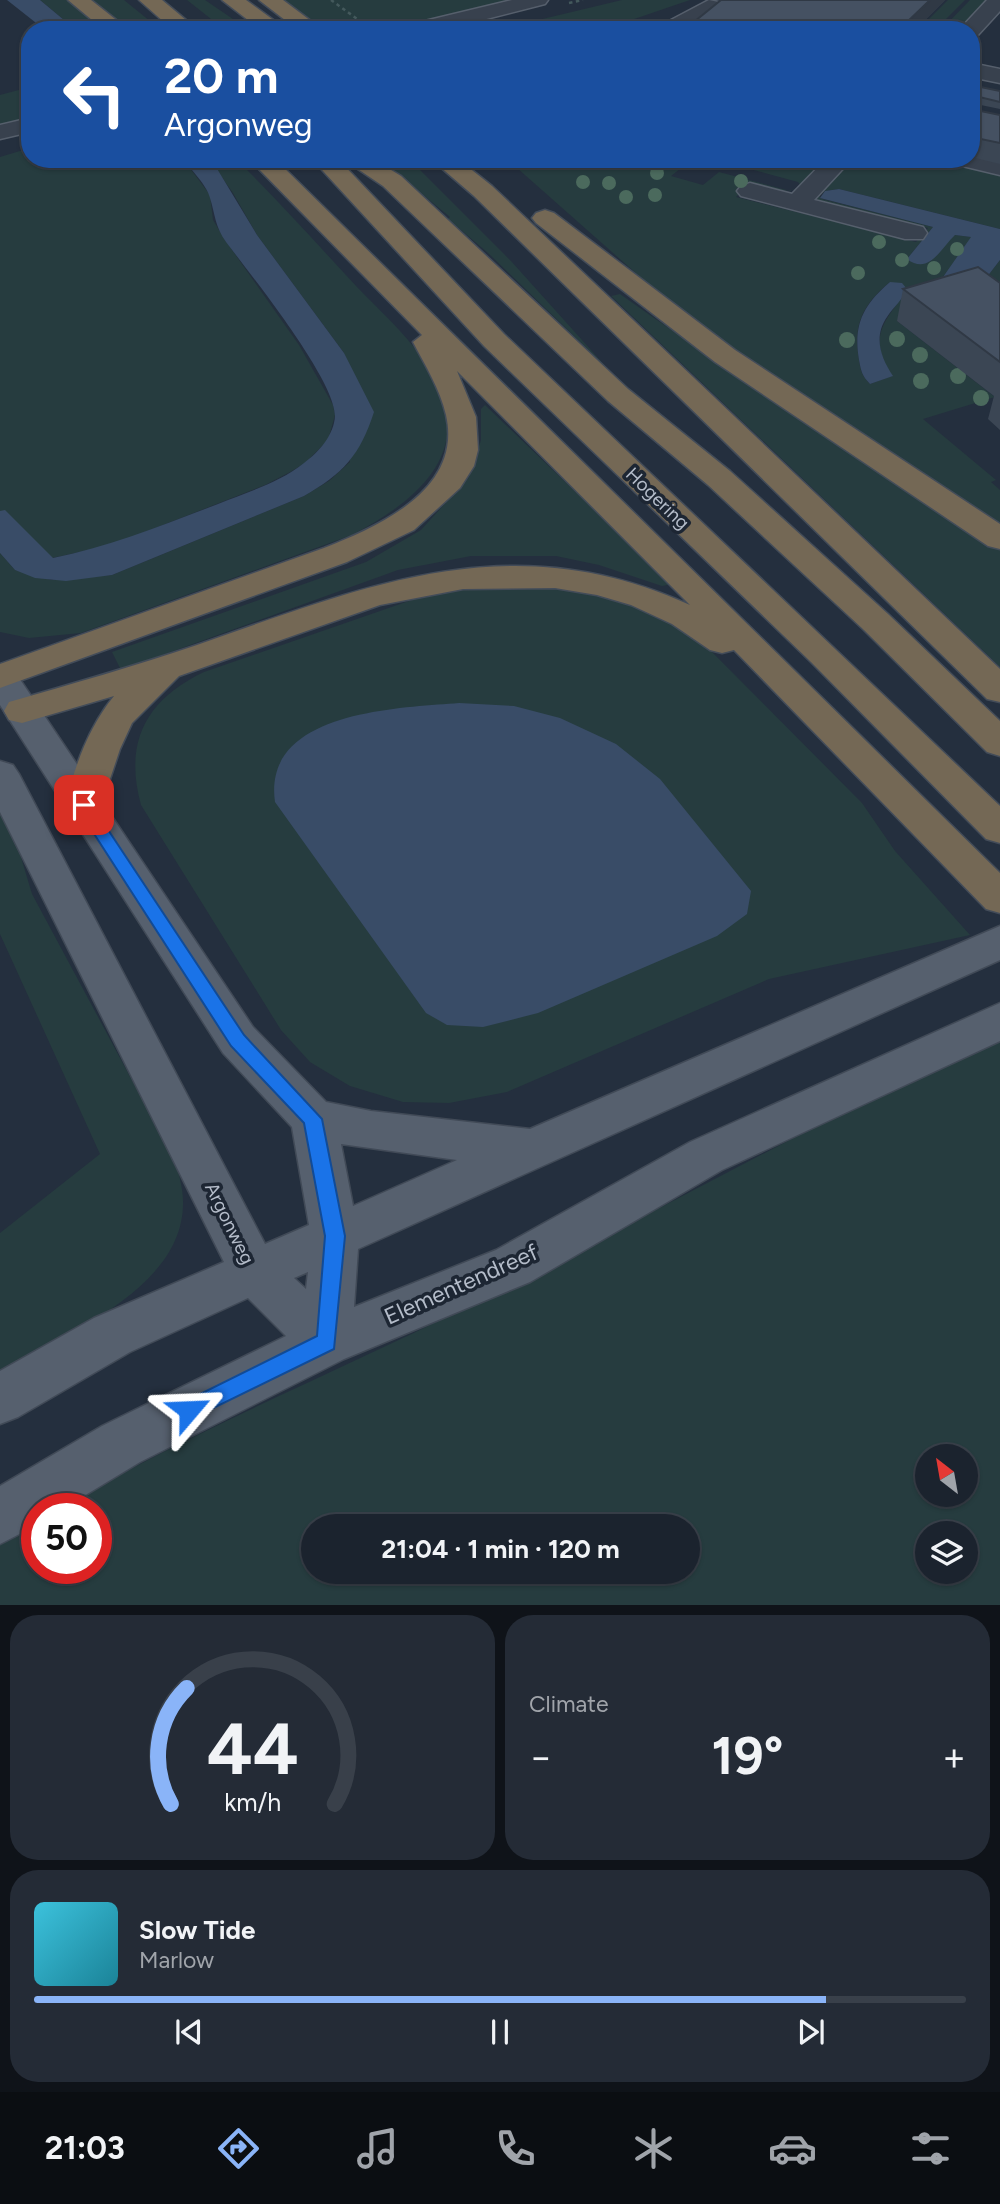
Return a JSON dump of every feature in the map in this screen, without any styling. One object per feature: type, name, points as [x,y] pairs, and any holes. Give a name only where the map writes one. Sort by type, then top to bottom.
[{"type":"highway","points":[[78,0],[106,21]]},
{"type":"highway","points":[[149,0],[176,21]]},
{"type":"highway","points":[[232,0],[263,21]]},
{"type":"highway","points":[[269,0],[299,21]]},
{"type":"highway","points":[[270,168],[857,751],[993,891]]},
{"type":"highway","name":"Hogering","points":[[332,168],[494,340],[823,654],[1000,830]]},
{"type":"highway","points":[[370,168],[392,181],[618,395],[719,478],[876,622],[1000,743]]},
{"type":"highway","points":[[436,168],[638,384],[719,478]]},
{"type":"highway","points":[[454,168],[493,201],[1000,690]]},
{"type":"highway","points":[[487,168],[584,251],[655,306],[789,400],[951,503],[1000,539]]},
{"type":"highway","points":[[0,676],[347,550],[404,523],[433,498],[458,467],[463,435],[461,410],[451,385],[405,303]]},
{"type":"highway","points":[[11,715],[188,661],[371,596],[418,585],[483,577],[535,575],[586,582],[669,606],[702,625],[857,751]]},
{"type":"highway","points":[[84,805],[97,753],[117,713],[147,684],[188,661]]},
{"type":"main road","points":[[0,676],[11,715],[84,805],[238,1041],[313,1119],[335,1236],[327,1342]]},
{"type":"main road","name":"Argonweg","points":[[0,774],[254,1271],[327,1342]]},
{"type":"main road","points":[[0,1399],[112,1335],[1000,942]]},
{"type":"main road","name":"Elementendreef","points":[[0,1517],[121,1444],[327,1342],[513,1266],[706,1156],[1000,1021]]},
{"type":"main road","points":[[313,1119],[371,1131],[532,1149]]},
{"type":"street","points":[[453,21],[538,0]]},
{"type":"street","points":[[979,21],[999,0]]},
{"type":"street","points":[[681,21],[710,6],[730,10]]},
{"type":"street","points":[[980,72],[1000,76]]},
{"type":"street","points":[[0,132],[21,127]]},
{"type":"street","points":[[980,163],[1000,168]]},
{"type":"street","points":[[797,203],[831,168]]},
{"type":"street","points":[[750,191],[914,233]]},
{"type":"path","points":[[331,0],[360,21]]},
{"type":"green space","points":[[40,0],[71,0],[98,21],[65,21]]},
{"type":"green space","points":[[89,0],[124,0],[150,21],[116,21]]},
{"type":"green space","points":[[187,0],[205,0],[236,21],[214,21]]},
{"type":"green space","points":[[277,0],[511,0],[426,21],[308,21]]},
{"type":"green space","points":[[622,0],[690,0],[628,21],[534,21]]},
{"type":"green space","points":[[948,0],[965,0],[944,21],[927,21]]},
{"type":"green space","points":[[970,0],[986,0],[966,21],[950,21]]},
{"type":"green space","points":[[21,89],[21,120],[0,125],[0,95]]},
{"type":"green space","points":[[21,151],[21,168],[190,168],[210,195],[213,220],[225,240],[299,345],[333,405],[335,415],[328,440],[305,463],[265,485],[112,545],[52,558],[5,511],[0,511],[0,157]]},
{"type":"green space","points":[[980,167],[1000,172],[1000,229],[839,189],[825,191],[819,196],[822,199],[933,227],[907,259],[955,235],[972,237],[943,277],[980,286],[1000,260],[1000,314],[897,321],[995,397],[923,419],[996,480],[991,482],[1000,490],[1000,529],[730,347],[665,299],[517,168],[681,168],[671,176],[703,185],[719,172],[788,190],[750,183],[736,197],[916,242],[928,228],[818,200],[815,195],[840,168]],"holes":[[[890,282],[905,294],[884,324],[880,342],[881,352],[892,376],[870,384],[861,371],[857,336],[866,308]]]},
{"type":"green space","points":[[215,168],[245,168],[398,329],[426,363],[445,403],[448,428],[443,451],[433,472],[397,507],[352,535],[81,633],[29,638],[0,632],[0,553],[15,570],[51,580],[112,575],[304,496],[329,481],[350,462],[344,353],[257,235]]},
{"type":"green space","points":[[390,168],[418,168],[511,261],[608,369],[488,253],[448,219],[450,217]]},
{"type":"green space","points":[[746,168],[822,168],[803,186],[793,190],[801,186],[798,182]]},
{"type":"green space","points":[[620,294],[1000,550],[1000,667],[611,296]]},
{"type":"green space","points":[[485,405],[672,584],[662,586],[599,565],[556,556],[471,556],[398,570],[121,670],[112,652],[366,562],[421,530],[469,477],[481,440],[481,409]]},
{"type":"green space","points":[[567,587],[633,603],[689,634],[711,651],[862,803],[895,851],[970,935],[769,979],[507,1092],[449,1103],[403,1102],[350,1086],[310,1062],[281,1030],[141,805],[135,762],[144,726],[167,696],[204,672],[429,594],[453,589]]},
{"type":"green space","points":[[0,802],[9,817],[32,894],[177,1164],[183,1201],[178,1232],[164,1259],[143,1284],[87,1325],[0,1370],[0,1233],[100,1154],[0,934]]},
{"type":"green space","points":[[1000,1035],[1000,1605],[0,1605],[0,1545],[21,1533],[21,1584],[112,1584],[112,1493],[86,1493],[211,1428],[416,1332],[799,1135]]},
{"type":"water","points":[[7,0],[40,0],[65,21],[34,21]]},
{"type":"water","points":[[190,168],[217,168],[257,235],[344,353],[374,412],[363,440],[340,471],[304,496],[112,575],[66,581],[35,578],[15,570],[0,553],[0,511],[5,510],[53,558],[74,553],[157,527],[273,482],[310,459],[325,443],[332,430],[335,416],[331,399],[321,378],[290,327],[222,236],[202,183]]},
{"type":"water","points":[[839,189],[1000,229],[1000,260],[980,286],[943,277],[971,237],[955,235],[934,258],[922,264],[915,263],[907,259],[933,227],[820,198],[825,191]]},
{"type":"water","points":[[890,282],[902,283],[907,289],[880,332],[882,355],[893,376],[870,384],[860,364],[859,326],[873,299]]},
{"type":"water","points":[[459,703],[514,706],[560,718],[616,744],[660,779],[751,891],[747,914],[717,936],[538,1013],[483,1027],[447,1025],[426,1013],[275,802],[277,772],[290,749],[311,732],[339,720],[403,708]]},
{"type":"building","points":[[721,0],[930,0],[908,21],[695,21]]},
{"type":"building","points":[[980,87],[1000,91],[1000,102],[980,97]]},
{"type":"building","points":[[980,111],[1000,115],[1000,143],[980,139]]},
{"type":"building","points":[[978,267],[1000,283],[1000,362],[903,289]]},
{"type":"route","points":[[84,805],[238,1041],[313,1119],[335,1236],[327,1342],[189,1410]]}]
